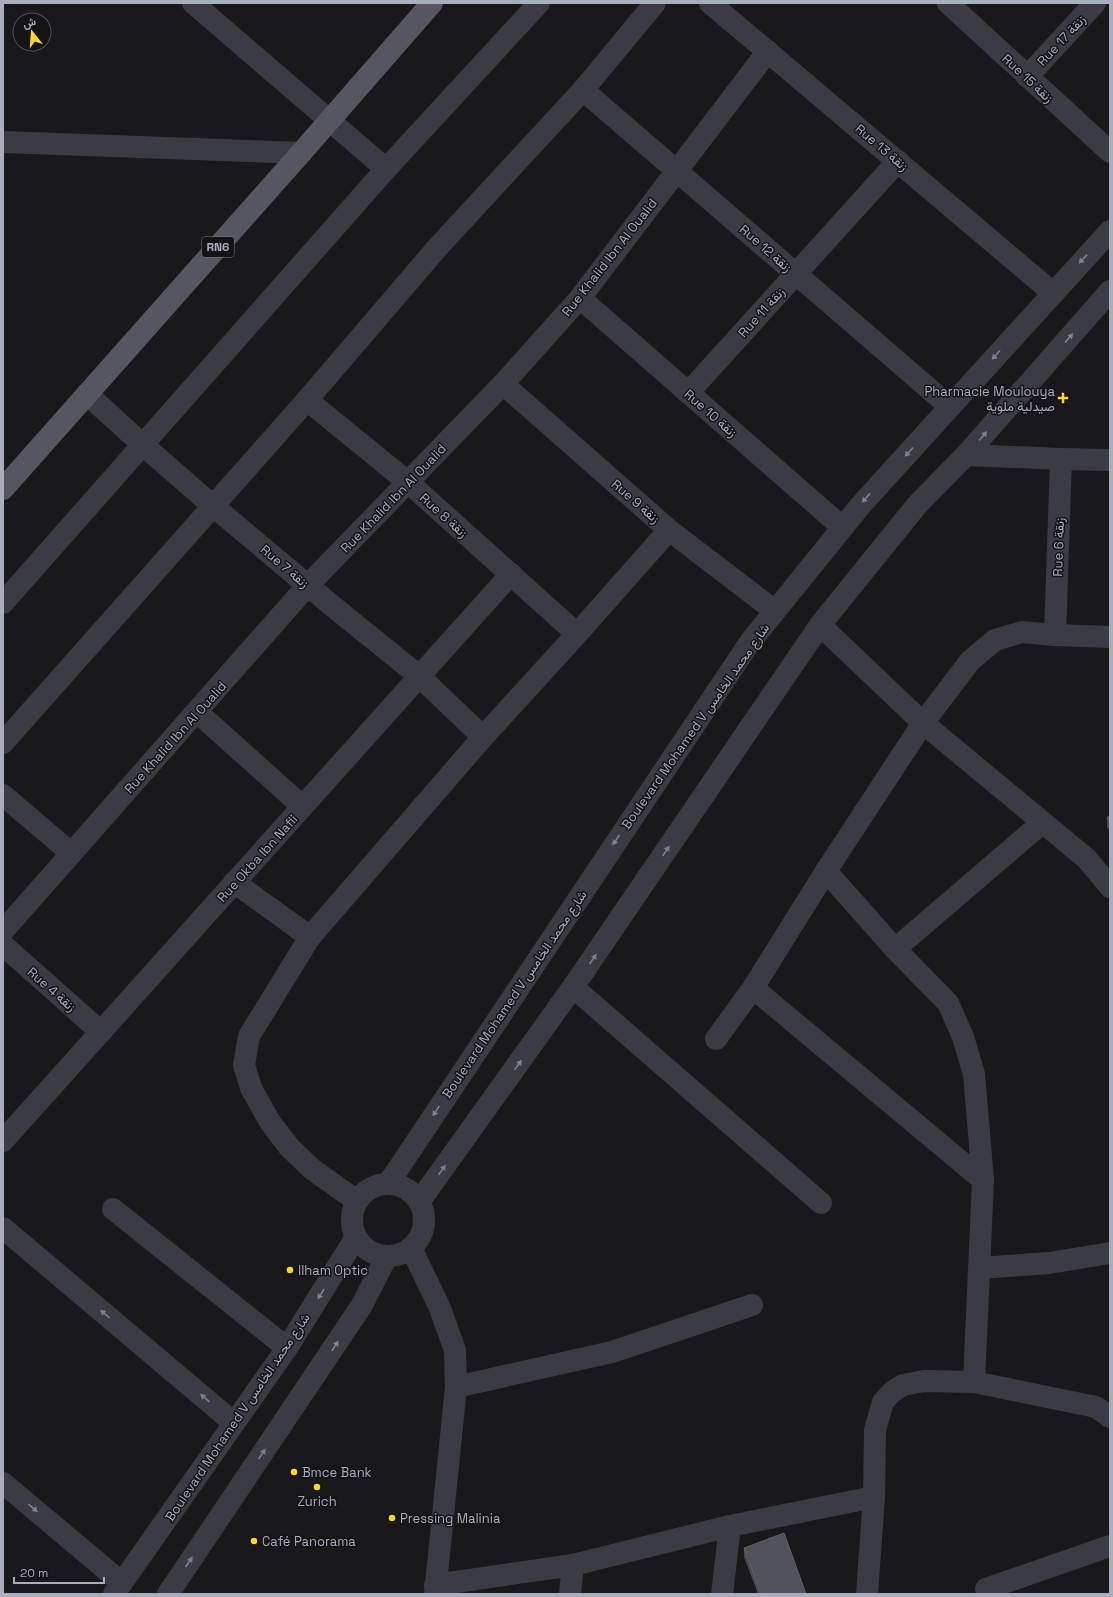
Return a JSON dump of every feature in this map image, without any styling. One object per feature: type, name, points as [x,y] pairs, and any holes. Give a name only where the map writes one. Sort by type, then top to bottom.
[{"type":"main road","name":"RN6","points":[[3,489],[301,154],[432,3]]},
{"type":"street","points":[[193,3],[386,169]]},
{"type":"street","points":[[3,603],[386,169],[539,3]]},
{"type":"street","points":[[3,743],[308,400],[437,248],[583,90],[655,3]]},
{"type":"street","name":"Rue 13 زنقة","points":[[710,3],[1053,292]]},
{"type":"street","name":"Rue 15 زنقة","points":[[948,3],[1110,152]]},
{"type":"street","name":"Rue 17 زنقة","points":[[1027,77],[1095,3]]},
{"type":"street","name":"Rue Khalid Ibn Al Oualid","points":[[3,931],[308,585],[409,483],[503,384],[580,298],[768,52]]},
{"type":"street","name":"Rue 12 زنقة","points":[[583,90],[949,406]]},
{"type":"street","points":[[3,142],[301,154]]},
{"type":"street","name":"Rue 11 زنقة","points":[[688,393],[898,161]]},
{"type":"street","name":"Boulevard Mohamed V شارع محمد الخامس","points":[[388,1184],[750,642],[842,528],[949,406],[1110,231]]},
{"type":"street","points":[[419,1202],[573,987],[820,625],[917,505],[966,454],[1110,291]]},
{"type":"street","name":"Rue 10 زنقة","points":[[580,298],[842,528]]},
{"type":"street","name":"Rue 9 زنقة","points":[[503,384],[669,530],[775,611]]},
{"type":"street","name":"Rue 7 زنقة","points":[[87,394],[213,506],[419,676],[483,737]]},
{"type":"street","name":"Rue 8 زنقة","points":[[308,400],[409,483],[578,634]]},
{"type":"street","points":[[966,454],[1110,460]]},
{"type":"street","name":"Rue 6 زنقة","points":[[1055,635],[1061,459]]},
{"type":"street","points":[[357,1202],[312,1169],[288,1147],[270,1122],[251,1088],[244,1064],[249,1036],[310,938],[483,737],[578,634],[669,530]]},
{"type":"street","name":"Rue Okba Ibn Nafii","points":[[3,1141],[511,574]]},
{"type":"street","points":[[820,625],[923,723],[1087,859],[1110,887]]},
{"type":"street","points":[[716,1038],[753,988],[826,871],[923,723],[970,661],[996,640],[1022,632],[1110,637]]},
{"type":"street","points":[[197,712],[302,806]]},
{"type":"street","points":[[3,795],[71,853]]},
{"type":"street","points":[[895,949],[1042,822]]},
{"type":"street","points":[[826,871],[895,949],[948,1003],[963,1037],[974,1074],[983,1180],[974,1382]]},
{"type":"street","points":[[234,882],[310,938]]},
{"type":"street","name":"Rue 4 زنقة","points":[[3,945],[101,1032]]},
{"type":"street","points":[[573,987],[821,1203]]},
{"type":"street","points":[[753,988],[983,1180]]},
{"type":"street","points":[[388,1184],[400,1186],[411,1192],[419,1202],[423,1214],[423,1226],[419,1238],[410,1248],[400,1253],[387,1256],[375,1253],[364,1247],[356,1237],[352,1225],[352,1213],[357,1202],[365,1192],[376,1186],[388,1184]]},
{"type":"street","points":[[113,1209],[287,1348]]},
{"type":"street","points":[[3,1228],[234,1423]]},
{"type":"street","name":"Boulevard Mohamed V شارع محمد الخامس","points":[[118,1589],[287,1348],[356,1237]]},
{"type":"street","points":[[410,1248],[439,1306],[455,1350],[456,1387],[435,1590],[573,1565],[730,1526],[874,1497]]},
{"type":"street","points":[[980,1268],[1048,1264],[1110,1253]]},
{"type":"street","points":[[175,1592],[362,1305],[387,1256]]},
{"type":"street","points":[[456,1387],[612,1352],[752,1305]]},
{"type":"street","points":[[867,1594],[874,1497],[875,1430],[883,1402],[892,1392],[904,1385],[924,1381],[974,1382],[1096,1407],[1110,1417]]},
{"type":"street","points":[[3,1483],[118,1589]]},
{"type":"street","points":[[722,1594],[730,1526]]},
{"type":"street","points":[[986,1588],[1110,1546]]},
{"type":"street","points":[[570,1594],[573,1565]]},
{"type":"building","points":[[1110,815],[1110,822],[1107,818]]},
{"type":"building","points":[[784,1533],[806,1594],[761,1594],[744,1548]]},
{"type":"place","name":"Pharmacie Moulouya صيدلية ملوية","points":[[1063,398]]},
{"type":"place","name":"Ilham Optic","points":[[290,1270]]},
{"type":"place","name":"Bmce Bank","points":[[294,1472]]},
{"type":"place","name":"Zurich","points":[[317,1487]]},
{"type":"place","name":"Pressing Malinia","points":[[392,1518]]},
{"type":"place","name":"Café Panorama","points":[[254,1541]]}]
